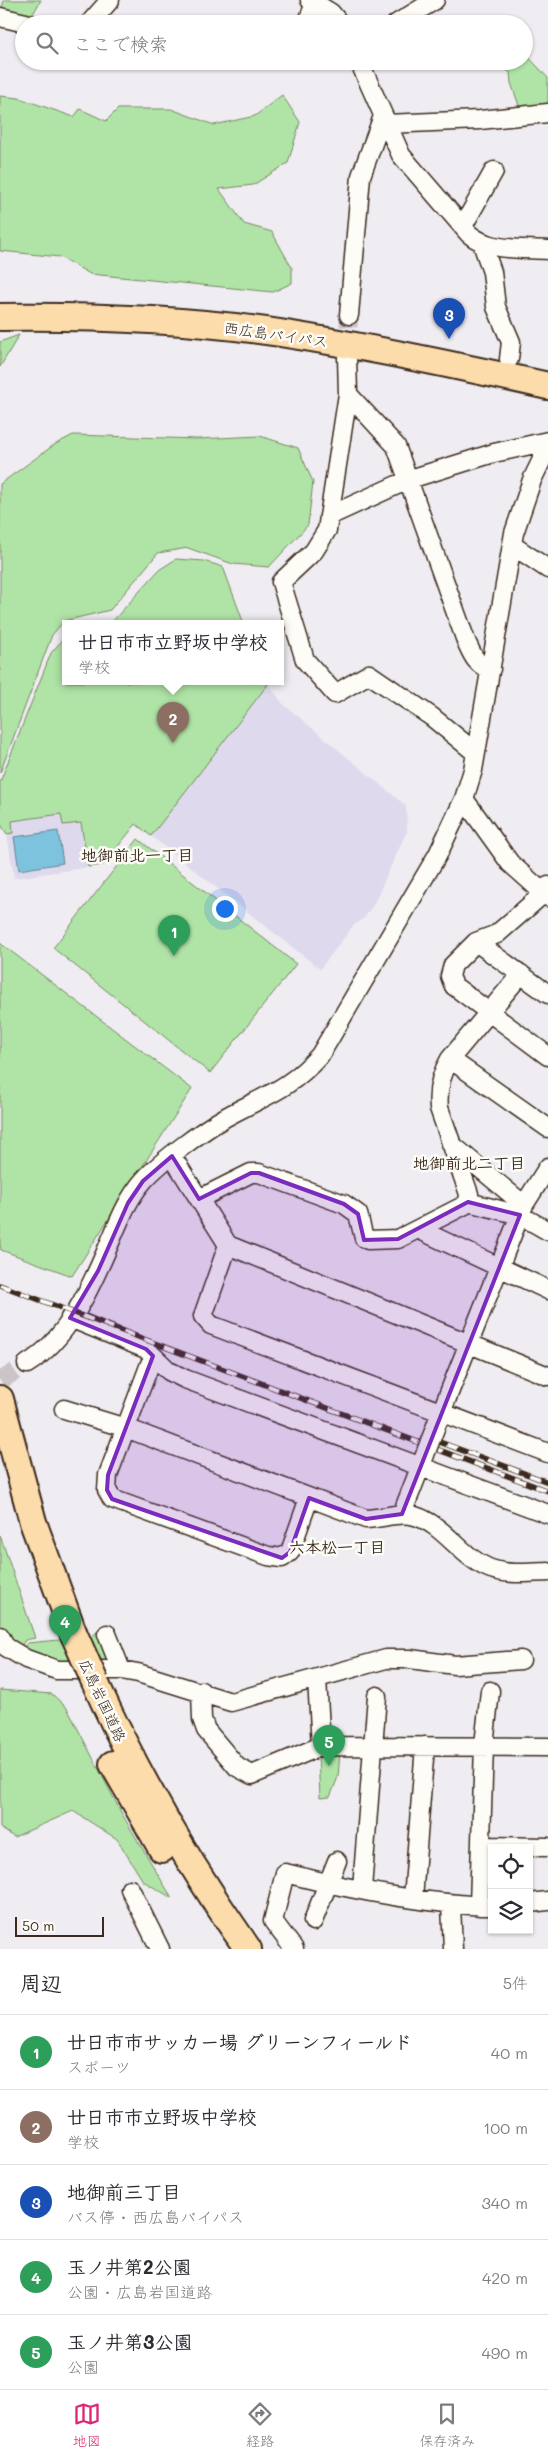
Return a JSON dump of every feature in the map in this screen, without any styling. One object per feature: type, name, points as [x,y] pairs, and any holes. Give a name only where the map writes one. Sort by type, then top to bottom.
[{"type":"highway","name":"西広島バイパス","points":[[0,302],[40,301],[218,310],[434,341],[548,367]]},
{"type":"highway","name":"西広島バイパス","points":[[0,317],[101,319],[204,325],[278,332],[419,357],[548,386]]},
{"type":"highway","points":[[0,324],[61,319],[101,319]]},
{"type":"highway","name":"広島岩国道路","points":[[0,1399],[36,1530],[67,1617],[85,1683],[205,1886],[248,1949]]},
{"type":"highway","name":"広島岩国道路","points":[[0,1471],[33,1575],[85,1683],[137,1808],[226,1949]]},
{"type":"street","points":[[97,15],[110,0]]},
{"type":"street","points":[[411,15],[435,0]]},
{"type":"street","points":[[309,15],[313,1],[333,15]]},
{"type":"street","points":[[0,17],[15,20]]},
{"type":"street","points":[[363,70],[401,155],[463,226],[482,243],[493,246],[548,250]]},
{"type":"street","points":[[384,120],[480,120],[548,113]]},
{"type":"street","points":[[348,315],[359,222],[361,176],[384,120]]},
{"type":"street","points":[[463,226],[494,170]]},
{"type":"street","points":[[482,243],[492,272],[496,307],[511,342],[509,359]]},
{"type":"street","points":[[347,357],[348,394],[327,530],[314,551],[281,582],[305,660],[335,694],[370,674],[432,717],[476,753]]},
{"type":"street","points":[[348,394],[396,446],[410,479],[466,641],[474,658],[482,667],[491,669]]},
{"type":"street","points":[[329,516],[410,479],[494,453],[548,441]]},
{"type":"street","points":[[27,1364],[54,1342],[70,1318],[98,1271],[131,1197],[153,1171],[222,1120],[281,1090],[295,1080],[320,1055],[438,854],[464,799],[476,753],[512,545],[522,506],[548,447]]},
{"type":"street","points":[[512,545],[548,569]]},
{"type":"street","points":[[464,799],[510,863],[546,892],[497,934],[476,942],[453,966],[450,976],[454,986],[548,1056]]},
{"type":"street","points":[[476,942],[548,994]]},
{"type":"street","points":[[468,1202],[469,1194],[439,1108],[438,1095],[442,1072],[450,1059],[521,974]]},
{"type":"street","points":[[450,1059],[548,1128]]},
{"type":"street","points":[[451,1144],[522,1210],[548,1231]]},
{"type":"street","points":[[172,1156],[228,1245],[468,1345],[548,1376]]},
{"type":"street","points":[[402,1514],[522,1210],[548,1167]]},
{"type":"street","points":[[199,1199],[251,1173],[259,1173],[344,1204],[358,1214],[360,1231],[364,1238],[368,1240],[398,1239],[468,1202],[522,1210]]},
{"type":"street","points":[[418,1229],[548,1290]]},
{"type":"street","points":[[228,1245],[203,1316],[211,1326],[439,1419],[548,1453]]},
{"type":"street","points":[[70,1318],[146,1348],[169,1371],[185,1379],[423,1460],[548,1514]]},
{"type":"street","points":[[152,1356],[108,1474],[106,1490],[112,1499],[268,1556],[282,1558],[290,1552],[309,1498]]},
{"type":"street","points":[[64,1409],[126,1428],[366,1519],[402,1514],[415,1516],[435,1526],[470,1556],[490,1568],[513,1573],[548,1572]]},
{"type":"street","points":[[107,1634],[121,1670]]},
{"type":"street","points":[[2,1644],[26,1659],[57,1670],[121,1670],[138,1673],[202,1691],[231,1702],[386,1659],[410,1659],[455,1665],[520,1660]]},
{"type":"street","points":[[317,1679],[321,1746]]},
{"type":"street","points":[[202,1691],[202,1719],[206,1730],[237,1767],[252,1775],[321,1746],[484,1745],[548,1747]]},
{"type":"street","points":[[294,1949],[273,1921],[285,1873],[328,1884],[413,1899],[451,1905],[485,1906],[481,1846],[484,1745],[490,1691]]},
{"type":"street","points":[[362,1889],[377,1696]]},
{"type":"street","points":[[413,1899],[425,1746]]},
{"type":"street","points":[[481,1846],[548,1847]]},
{"type":"street","points":[[313,1921],[336,1861]]},
{"type":"street","points":[[130,1889],[160,1949]]},
{"type":"street","points":[[533,1903],[548,1901]]},
{"type":"street","points":[[451,1905],[453,1949]]},
{"type":"highlighted area","points":[[172,1156],[199,1199],[251,1173],[259,1173],[344,1204],[358,1214],[364,1240],[398,1239],[468,1202],[520,1215],[402,1514],[366,1519],[309,1498],[290,1552],[282,1558],[112,1499],[107,1490],[108,1475],[153,1356],[146,1349],[70,1318],[98,1271],[128,1203],[143,1181]]},
{"type":"shaded area","points":[[62,640],[62,685],[269,685],[283,704],[406,806],[407,831],[373,905],[364,918],[353,926],[320,969],[136,824],[103,865],[14,878],[7,834],[0,823],[0,782],[51,653]]},
{"type":"green space","points":[[4,0],[41,0],[32,15],[15,16],[1,13]]},
{"type":"green space","points":[[533,62],[548,78],[548,110],[522,114],[511,83],[510,72],[506,70],[533,70]]},
{"type":"green space","points":[[282,95],[300,122],[288,163],[253,185],[219,189],[244,224],[272,232],[292,268],[292,283],[273,292],[90,274],[60,257],[0,251],[0,96],[19,98],[74,117],[80,109],[106,121],[118,109],[171,109],[214,125],[255,116]]},
{"type":"green space","points":[[19,335],[0,367],[0,342]]},
{"type":"green space","points":[[73,435],[197,439],[260,436],[298,448],[313,482],[308,525],[269,567],[233,564],[188,548],[158,553],[110,610],[62,620],[62,623],[52,635],[0,773],[0,484],[54,445]]},
{"type":"green space","points":[[176,559],[204,561],[223,567],[243,620],[114,620],[159,570]]},
{"type":"green space","points":[[62,640],[62,685],[267,685],[151,836],[136,824],[103,865],[88,867],[81,823],[63,825],[61,814],[12,821],[13,833],[7,834],[0,823],[0,782],[51,653]]},
{"type":"green space","points":[[138,839],[296,964],[210,1073],[53,948]]},
{"type":"green space","points":[[0,943],[192,1089],[72,1276],[1,1250]]},
{"type":"green space","points":[[0,1535],[35,1638],[25,1640],[20,1649],[0,1628]]},
{"type":"green space","points":[[97,1632],[112,1663],[54,1663],[23,1649],[27,1643],[91,1637]]},
{"type":"green space","points":[[0,1690],[52,1694],[67,1708],[123,1816],[172,1898],[143,1881],[117,1839],[73,1811],[14,1837],[0,1828]]},
{"type":"green space","points":[[340,1752],[338,1777],[330,1797],[320,1798],[318,1755]]},
{"type":"water","points":[[58,831],[63,863],[19,870],[14,837]]},
{"type":"tunnel","points":[[347,354],[349,315]]},
{"type":"tunnel","points":[[0,1381],[27,1364]]},
{"type":"railway","points":[[0,1285],[548,1491]]},
{"type":"railway","points":[[426,1437],[548,1482]]},
{"type":"place","name":"地御前三丁目","points":[[449,339]]},
{"type":"place","name":"廿日市市立野坂中学校","points":[[173,743]]},
{"type":"place","name":"廿日市市サッカー場 グリーンフィールド","points":[[174,956]]},
{"type":"place","name":"玉ノ井第2公園","points":[[65,1646]]},
{"type":"place","name":"玉ノ井第3公園","points":[[329,1766]]},
{"type":"district","name":"地御前北一丁目","points":[[137,854]]},
{"type":"district","name":"地御前北二丁目","points":[[469,1162]]},
{"type":"district","name":"六本松一丁目","points":[[337,1546]]}]
